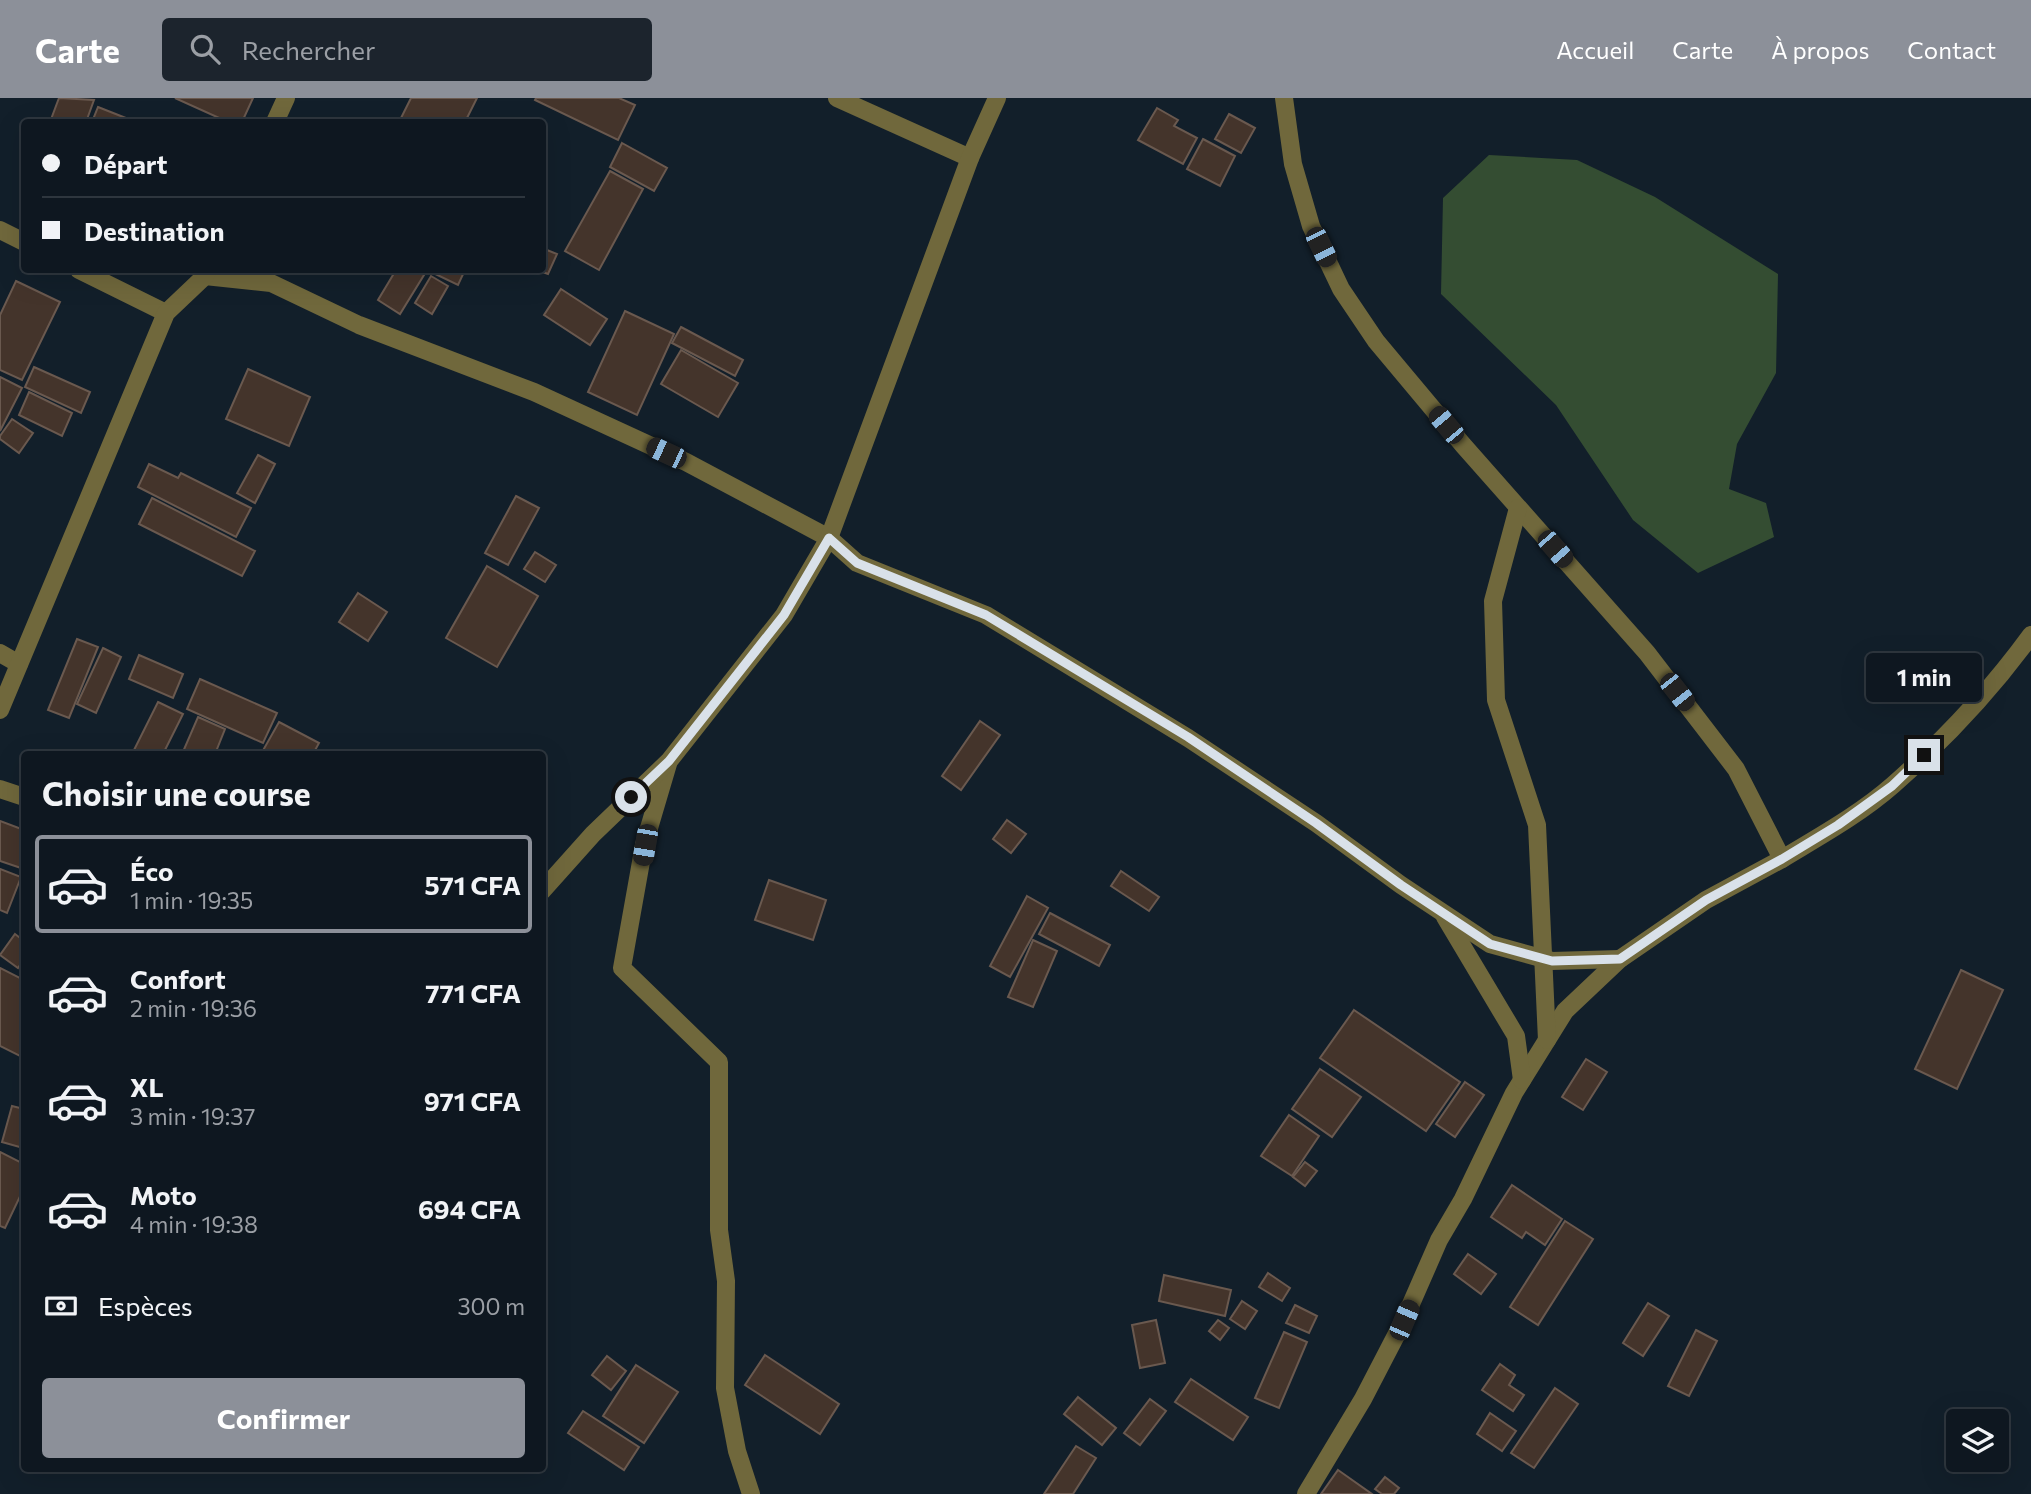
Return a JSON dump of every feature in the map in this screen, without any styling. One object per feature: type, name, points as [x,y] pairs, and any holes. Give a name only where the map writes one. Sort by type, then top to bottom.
[{"type":"street","points":[[276,119],[286,98]]},
{"type":"street","points":[[837,98],[970,158]]},
{"type":"street","points":[[546,887],[593,834],[669,761],[784,615],[829,538],[970,158],[997,98]]},
{"type":"street","points":[[1284,98],[1293,164],[1311,226],[1342,289],[1376,341],[1518,508],[1647,653],[1737,769],[1782,859]]},
{"type":"street","points":[[0,230],[21,240]]},
{"type":"street","points":[[85,273],[166,313]]},
{"type":"street","points":[[0,710],[166,313],[207,273],[271,283],[359,325],[534,392],[686,462],[829,538],[857,563],[986,615],[1188,737],[1490,944],[1552,961],[1620,959]]},
{"type":"street","points":[[1518,508],[1493,601],[1496,700],[1537,825],[1547,1040]]},
{"type":"street","points":[[1306,1494],[1363,1399],[1404,1320],[1439,1240],[1522,1080],[1565,1011],[1620,959],[1706,900],[1838,825],[1892,786],[1956,725],[2031,635]]},
{"type":"street","points":[[0,653],[19,664]]},
{"type":"street","points":[[669,761],[645,845],[622,968],[719,1062],[719,1230],[726,1281],[725,1388],[737,1451],[751,1494]]},
{"type":"street","points":[[0,789],[21,796]]},
{"type":"street","points":[[1441,911],[1516,1036],[1522,1080]]},
{"type":"green space","points":[[1489,155],[1577,160],[1655,197],[1778,274],[1776,373],[1737,444],[1729,489],[1766,503],[1774,537],[1698,573],[1633,520],[1556,405],[1441,294],[1443,198]]},
{"type":"building","points":[[59,98],[94,100],[87,119],[51,119]]},
{"type":"building","points":[[175,98],[253,98],[243,119],[221,119]]},
{"type":"building","points":[[411,98],[477,98],[466,119],[400,119]]},
{"type":"building","points":[[619,98],[635,105],[618,140],[535,100]]},
{"type":"building","points":[[98,107],[128,119],[93,119]]},
{"type":"building","points":[[1157,108],[1178,120],[1174,126],[1197,138],[1183,164],[1138,140]]},
{"type":"building","points":[[1229,114],[1255,128],[1241,153],[1215,139]]},
{"type":"building","points":[[1203,139],[1235,156],[1220,186],[1187,169]]},
{"type":"building","points":[[622,143],[667,168],[654,191],[610,167]]},
{"type":"building","points":[[610,171],[643,189],[599,270],[565,251]]},
{"type":"building","points":[[546,250],[557,254],[548,274],[545,273]]},
{"type":"building","points":[[394,273],[424,275],[400,314],[378,300]]},
{"type":"building","points":[[433,273],[464,273],[458,285]]},
{"type":"building","points":[[431,276],[448,286],[432,314],[415,303]]},
{"type":"building","points":[[16,281],[60,302],[22,380],[0,370],[0,315]]},
{"type":"building","points":[[561,289],[607,319],[590,345],[544,315]]},
{"type":"building","points":[[625,311],[674,334],[637,415],[588,392]]},
{"type":"building","points":[[681,327],[743,360],[735,376],[672,343]]},
{"type":"building","points":[[681,350],[738,383],[718,417],[661,384]]},
{"type":"building","points":[[34,367],[90,392],[81,413],[25,387]]},
{"type":"building","points":[[248,369],[310,397],[289,446],[226,419]]},
{"type":"building","points":[[0,377],[22,388],[0,431]]},
{"type":"building","points":[[29,392],[72,413],[62,436],[19,415]]},
{"type":"building","points":[[12,419],[33,433],[19,453],[0,439]]},
{"type":"building","points":[[258,455],[275,464],[255,503],[237,493]]},
{"type":"building","points":[[149,464],[178,478],[181,473],[251,508],[236,537],[138,487]]},
{"type":"building","points":[[516,496],[539,508],[508,565],[485,553]]},
{"type":"building","points":[[152,498],[255,551],[242,576],[139,524]]},
{"type":"building","points":[[535,552],[556,565],[545,582],[524,569]]},
{"type":"building","points":[[487,566],[538,596],[497,667],[446,638]]},
{"type":"building","points":[[358,593],[387,612],[368,641],[339,622]]},
{"type":"building","points":[[77,639],[98,647],[69,718],[48,710]]},
{"type":"building","points":[[103,648],[121,657],[96,713],[77,704]]},
{"type":"building","points":[[139,655],[183,674],[173,698],[129,679]]},
{"type":"building","points":[[200,679],[277,713],[263,743],[187,709]]},
{"type":"building","points":[[158,702],[183,714],[164,751],[134,751]]},
{"type":"building","points":[[198,717],[225,729],[216,751],[183,751]]},
{"type":"building","points":[[980,721],[1000,735],[961,790],[942,776]]},
{"type":"building","points":[[279,722],[319,743],[315,751],[263,751]]},
{"type":"building","points":[[1007,820],[1026,834],[1011,853],[993,839]]},
{"type":"building","points":[[0,821],[21,829],[21,868],[0,861]]},
{"type":"building","points":[[0,869],[21,877],[7,913],[0,910]]},
{"type":"building","points":[[1121,871],[1159,897],[1149,911],[1111,886]]},
{"type":"building","points":[[769,880],[826,900],[813,940],[755,920]]},
{"type":"building","points":[[1027,896],[1048,908],[1010,977],[990,966]]},
{"type":"building","points":[[1050,913],[1110,945],[1099,966],[1039,934]]},
{"type":"building","points":[[15,934],[21,939],[21,964],[18,968],[0,955]]},
{"type":"building","points":[[1033,940],[1057,951],[1033,1007],[1008,997]]},
{"type":"building","points":[[0,968],[21,978],[21,1056],[0,1046]]},
{"type":"building","points":[[1961,970],[2003,990],[1957,1089],[1915,1069]]},
{"type":"building","points":[[1354,1010],[1460,1082],[1426,1131],[1320,1058]]},
{"type":"building","points":[[1586,1059],[1607,1072],[1583,1110],[1562,1097]]},
{"type":"building","points":[[1320,1069],[1361,1097],[1332,1137],[1292,1109]]},
{"type":"building","points":[[1465,1082],[1484,1095],[1455,1137],[1436,1124]]},
{"type":"building","points":[[12,1106],[21,1108],[21,1147],[2,1142]]},
{"type":"building","points":[[1289,1115],[1319,1136],[1292,1176],[1261,1156]]},
{"type":"building","points":[[0,1152],[21,1162],[21,1194],[5,1228],[0,1226]]},
{"type":"building","points":[[1305,1162],[1317,1171],[1305,1186],[1293,1177]]},
{"type":"building","points":[[1512,1185],[1562,1219],[1545,1245],[1526,1232],[1522,1238],[1491,1217]]},
{"type":"building","points":[[1565,1221],[1593,1239],[1538,1325],[1510,1307]]},
{"type":"building","points":[[1468,1254],[1496,1274],[1481,1294],[1454,1274]]},
{"type":"building","points":[[1268,1273],[1290,1288],[1282,1301],[1259,1287]]},
{"type":"building","points":[[1164,1275],[1231,1290],[1225,1316],[1159,1301]]},
{"type":"building","points":[[1242,1301],[1257,1311],[1245,1329],[1230,1319]]},
{"type":"building","points":[[1648,1303],[1669,1316],[1643,1356],[1623,1343]]},
{"type":"building","points":[[1295,1305],[1317,1316],[1309,1333],[1286,1323]]},
{"type":"building","points":[[1156,1320],[1165,1363],[1140,1368],[1132,1325]]},
{"type":"building","points":[[1218,1320],[1229,1328],[1220,1340],[1209,1331]]},
{"type":"building","points":[[1696,1330],[1717,1341],[1689,1396],[1668,1386]]},
{"type":"building","points":[[1284,1332],[1307,1342],[1279,1408],[1255,1398]]},
{"type":"building","points":[[765,1355],[839,1404],[820,1434],[745,1385]]},
{"type":"building","points":[[607,1356],[626,1371],[611,1390],[592,1375]]},
{"type":"building","points":[[1500,1364],[1515,1375],[1509,1385],[1524,1395],[1513,1411],[1482,1390]]},
{"type":"building","points":[[636,1365],[678,1392],[644,1443],[603,1416]]},
{"type":"building","points":[[1191,1379],[1248,1417],[1233,1440],[1175,1402]]},
{"type":"building","points":[[1555,1388],[1578,1404],[1534,1468],[1511,1453]]},
{"type":"building","points":[[1078,1397],[1116,1428],[1102,1445],[1064,1414]]},
{"type":"building","points":[[1150,1399],[1166,1411],[1140,1445],[1124,1433]]},
{"type":"building","points":[[583,1411],[639,1447],[624,1470],[568,1433]]},
{"type":"building","points":[[1490,1413],[1516,1431],[1502,1451],[1477,1434]]},
{"type":"building","points":[[1076,1446],[1096,1458],[1073,1494],[1044,1494]]},
{"type":"building","points":[[1338,1470],[1372,1494],[1321,1494]]},
{"type":"building","points":[[1385,1477],[1399,1488],[1394,1494],[1382,1494],[1375,1489]]},
{"type":"route","points":[[631,797],[669,761],[784,615],[829,538],[857,563],[986,615],[1188,737],[1490,944],[1552,961],[1620,959],[1706,900],[1838,825],[1892,786],[1924,755]]}]
